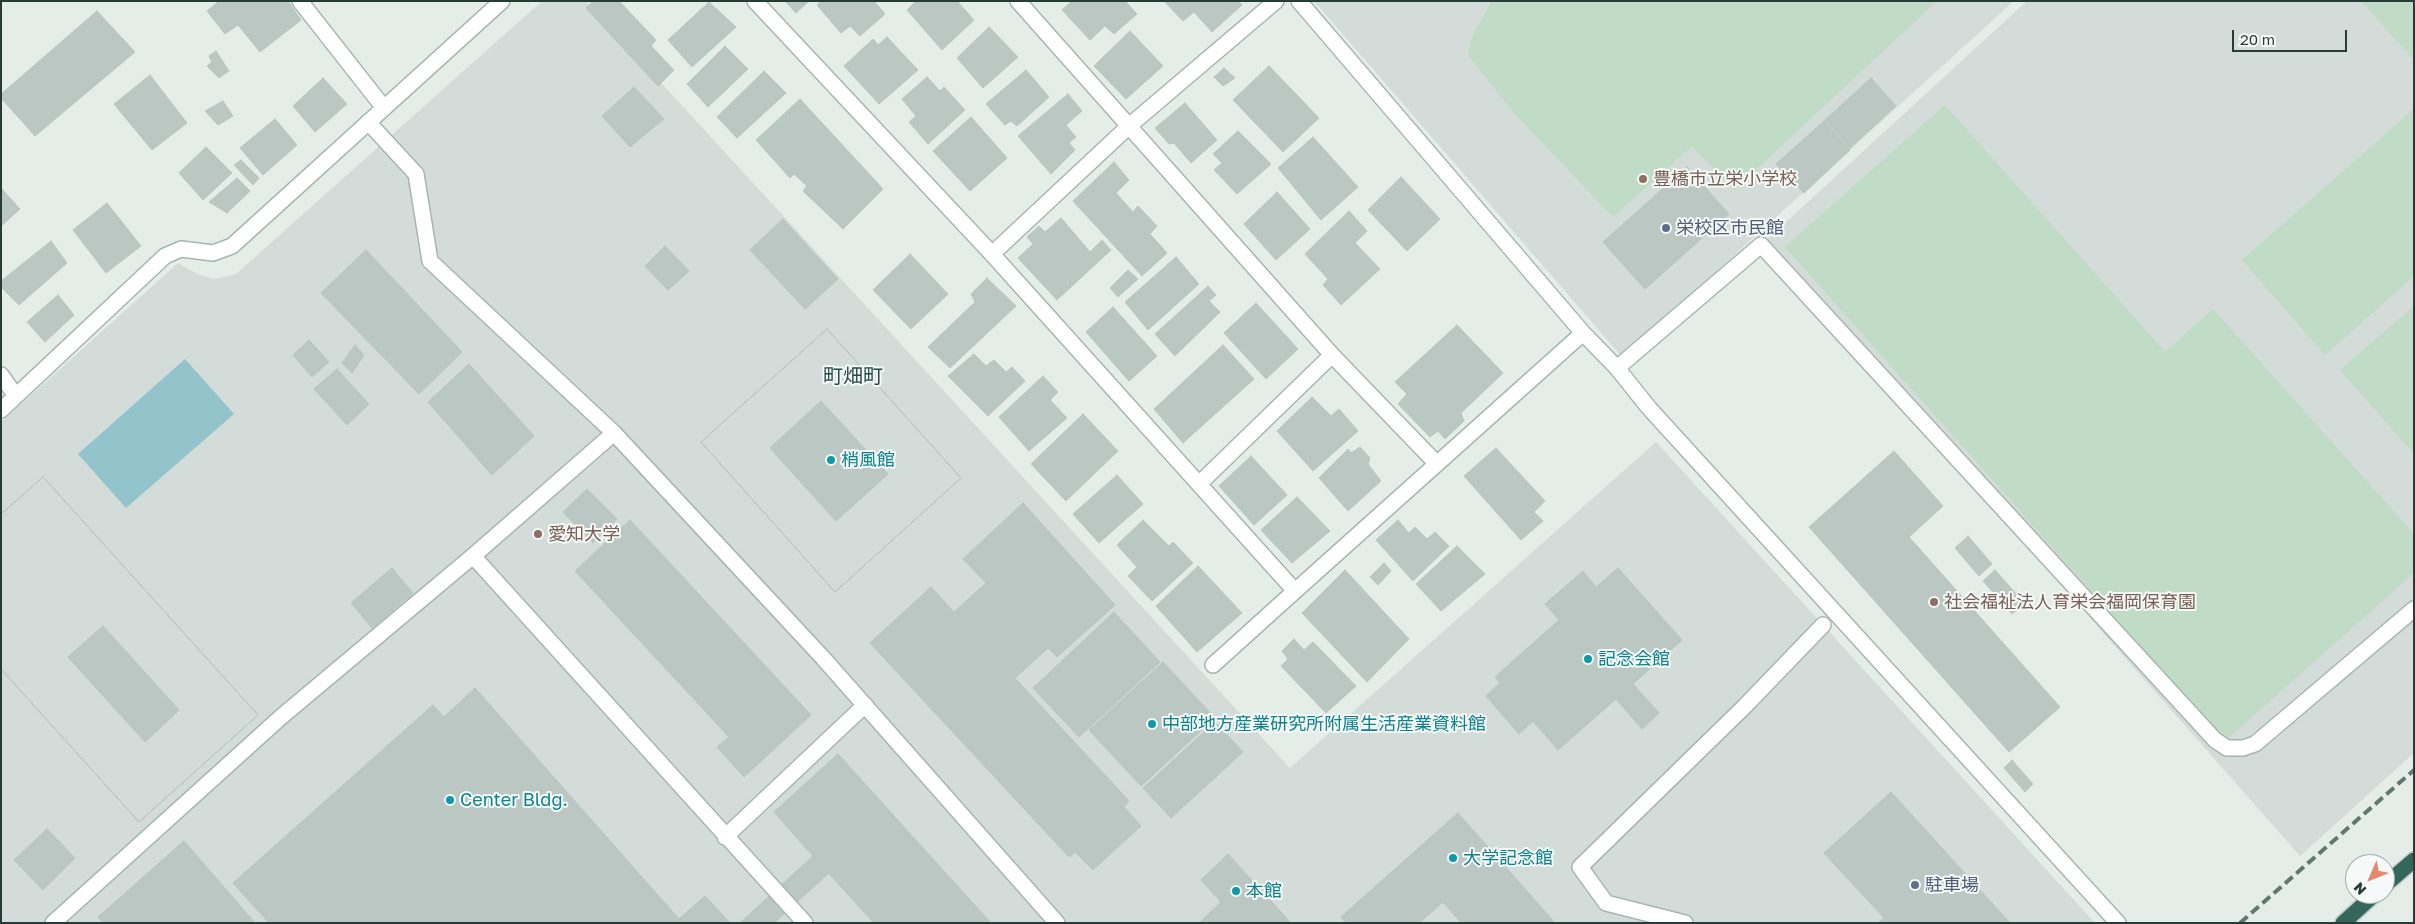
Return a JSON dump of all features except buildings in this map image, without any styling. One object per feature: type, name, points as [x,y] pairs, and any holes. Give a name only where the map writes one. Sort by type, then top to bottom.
[{"type":"highway","points":[[2395,876],[2414,860]]},
{"type":"highway","points":[[2343,923],[2364,904]]},
{"type":"street","points":[[300,1],[384,108]]},
{"type":"street","points":[[1,410],[165,256],[181,249],[213,254],[232,246],[502,1]]},
{"type":"street","points":[[755,1],[992,254],[1295,591]]},
{"type":"street","points":[[1018,1],[1332,356],[1437,464]]},
{"type":"street","points":[[992,254],[1129,126],[1276,1]]},
{"type":"street","points":[[1299,1],[1583,334],[1617,368],[1649,408],[2118,923]]},
{"type":"street","points":[[368,122],[416,174],[430,261],[614,433],[865,705],[1057,923]]},
{"type":"street","points":[[1617,368],[1761,245],[2215,740],[2227,748],[2242,748],[2255,744],[2414,609]]},
{"type":"street","points":[[1213,665],[1583,334]]},
{"type":"street","points":[[1199,484],[1332,356]]},
{"type":"street","points":[[1,375],[16,396]]},
{"type":"street","points":[[53,923],[281,717],[473,556],[614,433]]},
{"type":"street","points":[[473,556],[724,836],[805,923]]},
{"type":"street","points":[[1685,923],[1606,903],[1580,867],[1745,706],[1822,625]]},
{"type":"street","points":[[724,836],[865,705]]},
{"type":"shaded area","name":"愛知大学","points":[[542,1],[586,1],[1290,768],[1656,442],[2095,923],[1,923],[1,422],[178,263],[199,275],[214,279],[236,274]]},
{"type":"shaded area","name":"豊橋市立栄小学校","points":[[1314,1],[2014,1],[1622,357]]},
{"type":"shaded area","points":[[2027,1],[2414,1],[2414,753],[2300,856],[1761,245]]},
{"type":"green space","points":[[1492,1],[1937,1],[1734,190],[1692,146],[1613,217],[1513,112],[1468,55],[1472,37]]},
{"type":"green space","points":[[2361,1],[2414,1],[2414,60]]},
{"type":"green space","points":[[1945,105],[2165,352],[2213,309],[2414,534],[2414,573],[2225,741],[1785,247]]},
{"type":"green space","points":[[2414,109],[2414,276],[2325,355],[2242,260]]},
{"type":"green space","points":[[2414,306],[2414,454],[2340,370]]},
{"type":"water","points":[[185,359],[234,414],[126,508],[78,454]]},
{"type":"railway","points":[[2240,923],[2414,770]]},
{"type":"place","name":"豊橋市立栄小学校","points":[[1643,179]]},
{"type":"place","name":"栄校区市民館","points":[[1666,228]]},
{"type":"place","name":"梢風館","points":[[831,460]]},
{"type":"place","name":"愛知大学","points":[[538,534]]},
{"type":"place","name":"社会福祉法人育栄会福岡保育園","points":[[1934,602]]},
{"type":"place","name":"記念会館","points":[[1588,659]]},
{"type":"place","name":"中部地方産業研究所附属生活産業資料館","points":[[1152,724]]},
{"type":"place","name":"Center Bldg.","points":[[450,800]]},
{"type":"place","name":"大学記念館","points":[[1453,858]]},
{"type":"place","name":"駐車場","points":[[1915,885]]},
{"type":"place","name":"本館","points":[[1236,891]]},
{"type":"district","name":"町畑町","points":[[853,377]]}]
